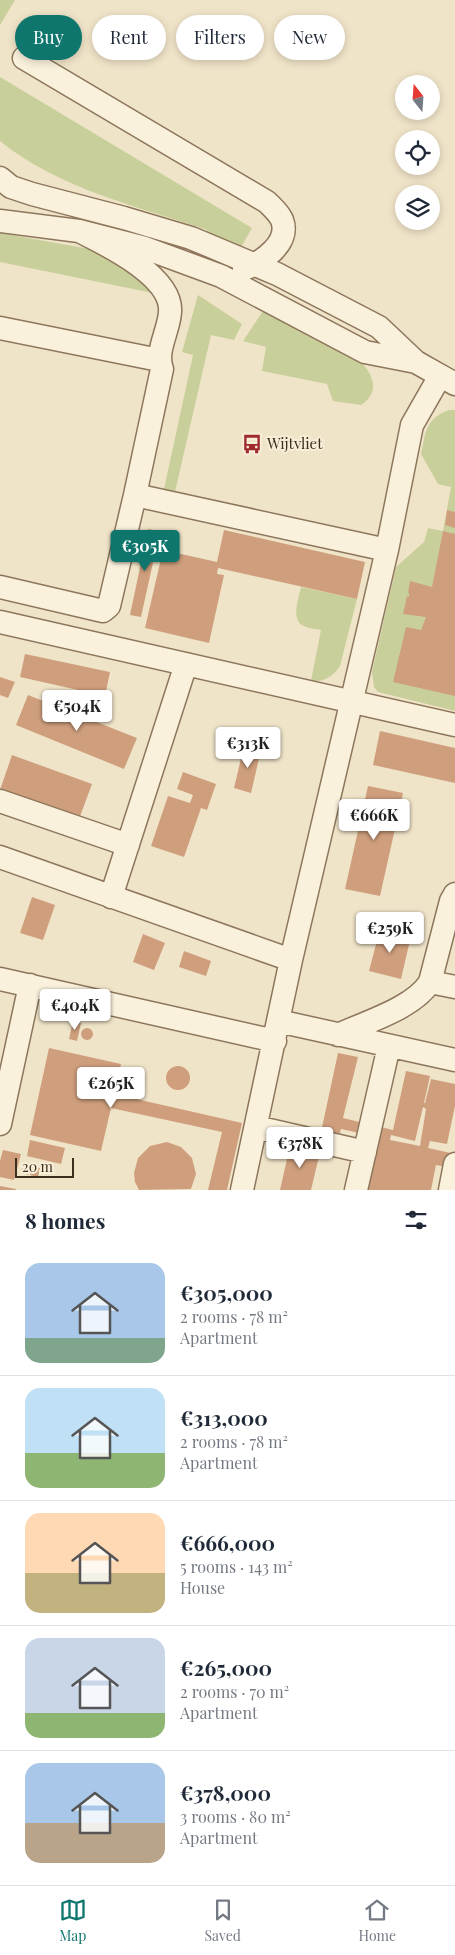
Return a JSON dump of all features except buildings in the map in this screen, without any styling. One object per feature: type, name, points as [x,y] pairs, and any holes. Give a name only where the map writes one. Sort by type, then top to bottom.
[{"type":"street","points":[[27,60],[267,202],[277,212],[283,222],[282,234],[276,248],[267,257],[254,265],[221,276]]},
{"type":"street","points":[[0,178],[12,187],[191,238],[277,274],[379,327],[416,362],[448,380],[412,425],[387,550],[291,960],[242,1190]]},
{"type":"street","points":[[0,221],[79,231],[146,248],[221,276],[365,352],[416,362]]},
{"type":"street","points":[[0,587],[102,611],[109,606],[135,495],[162,369],[159,360],[171,311],[168,299],[163,291],[141,266],[79,231]]},
{"type":"street","points":[[0,328],[159,360]]},
{"type":"street","points":[[135,495],[387,550]]},
{"type":"street","points":[[0,622],[455,724]]},
{"type":"street","points":[[111,897],[186,664]]},
{"type":"street","points":[[0,800],[128,845]]},
{"type":"street","points":[[0,858],[291,960]]},
{"type":"street","points":[[338,1035],[402,1006],[425,990],[430,982],[451,901],[455,894]]},
{"type":"street","points":[[0,979],[276,1031],[338,1035],[455,1060]]},
{"type":"street","points":[[430,982],[455,987]]},
{"type":"street","points":[[0,1124],[30,985]]},
{"type":"street","points":[[356,1190],[389,1046]]},
{"type":"street","points":[[256,1127],[365,1152]]},
{"type":"street","points":[[450,1190],[455,1164]]},
{"type":"green space","points":[[0,0],[15,0],[0,25]]},
{"type":"green space","points":[[0,77],[252,228],[240,249],[206,236],[207,230],[126,204],[73,184],[23,158],[0,141]]},
{"type":"green space","points":[[0,233],[107,252],[153,293],[0,262]]},
{"type":"green space","points":[[198,295],[242,324],[234,340],[211,335],[175,492],[164,489],[193,355],[182,352]]},
{"type":"green space","points":[[263,311],[360,361],[369,372],[373,384],[371,395],[367,400],[361,405],[333,401],[327,384],[262,371],[266,347],[243,341]]},
{"type":"green space","points":[[449,410],[455,410],[455,711],[378,692],[374,687],[372,672],[396,567],[424,542],[428,528],[443,531],[451,487],[438,484],[421,454],[431,422]]},
{"type":"green space","points":[[301,587],[357,599],[340,666],[331,676],[320,681],[311,681],[321,630],[302,625],[297,618],[296,613]]},
{"type":"place","name":"Wijtvliet","points":[[252,444]]}]
